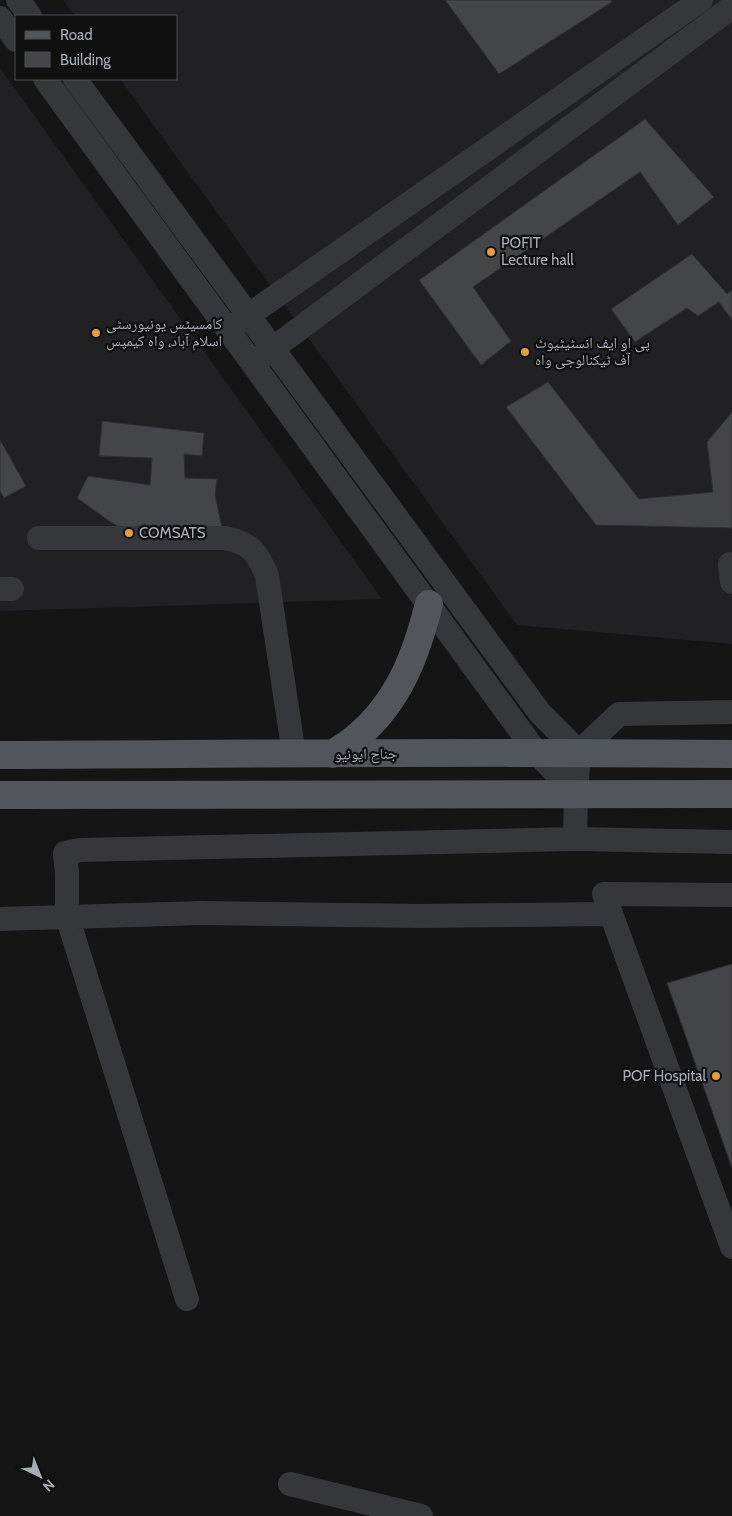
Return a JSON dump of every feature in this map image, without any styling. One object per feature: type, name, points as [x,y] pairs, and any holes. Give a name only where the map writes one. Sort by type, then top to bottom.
[{"type":"main road","points":[[333,754],[358,736],[388,705],[408,670],[439,596]]},
{"type":"main road","name":"جناح ایونیو","points":[[0,755],[536,752],[732,754]]},
{"type":"main road","points":[[0,795],[732,794]]},
{"type":"street","points":[[18,0],[29,15]]},
{"type":"street","points":[[229,330],[701,0]]},
{"type":"street","points":[[254,363],[732,6]]},
{"type":"street","points":[[0,18],[15,39]]},
{"type":"street","points":[[46,80],[254,363],[439,596],[540,714],[579,752]]},
{"type":"street","points":[[77,80],[273,348],[439,596],[536,752],[576,794]]},
{"type":"street","points":[[39,538],[225,538],[240,541],[250,547],[260,560],[267,576],[294,754]]},
{"type":"street","points":[[575,840],[579,752],[619,714],[732,712]]},
{"type":"street","points":[[187,1299],[67,916],[65,852],[80,850],[575,840],[732,842]]},
{"type":"street","points":[[732,895],[604,894],[732,1247]]},
{"type":"street","points":[[0,919],[192,913],[422,916],[611,914]]},
{"type":"street","points":[[290,1484],[421,1516]]},
{"type":"shaded area","name":"پی او ایف انسٹیٹیوٹ آف ٹیکنالوجی واہ","points":[[63,0],[732,0],[732,644],[517,625],[121,80],[178,80],[178,15],[74,15]]},
{"type":"shaded area","name":"کامسیٹس یونیورسٹی اسلام آباد، واہ کیمپس","points":[[0,68],[382,599],[0,611]]},
{"type":"building","points":[[445,0],[611,0],[612,2],[499,74]]},
{"type":"building","name":"POFIT Lecture hall","points":[[645,119],[714,197],[678,225],[640,172],[473,287],[511,341],[481,365],[419,280]]},
{"type":"building","points":[[692,254],[727,294],[732,290],[732,320],[719,302],[698,316],[687,308],[635,342],[611,309]]},
{"type":"building","points":[[548,382],[639,499],[713,492],[707,442],[732,412],[732,528],[596,525],[506,407]]},
{"type":"building","points":[[102,421],[204,433],[202,456],[184,454],[185,478],[217,479],[215,495],[222,527],[129,533],[77,498],[88,476],[150,485],[152,458],[99,456]]},
{"type":"building","points":[[0,440],[26,486],[4,498],[0,491]]},
{"type":"building","name":"POF Hospital","points":[[732,964],[732,1168],[667,983]]},
{"type":"place","name":"POFIT Lecture hall","points":[[491,252]]},
{"type":"place","name":"کامسیٹس یونیورسٹی اسلام آباد، واہ کیمپس","points":[[96,333]]},
{"type":"place","name":"پی او ایف انسٹیٹیوٹ آف ٹیکنالوجی واہ","points":[[525,352]]},
{"type":"place","name":"COMSATS","points":[[129,533]]},
{"type":"place","name":"POF Hospital","points":[[716,1076]]}]
